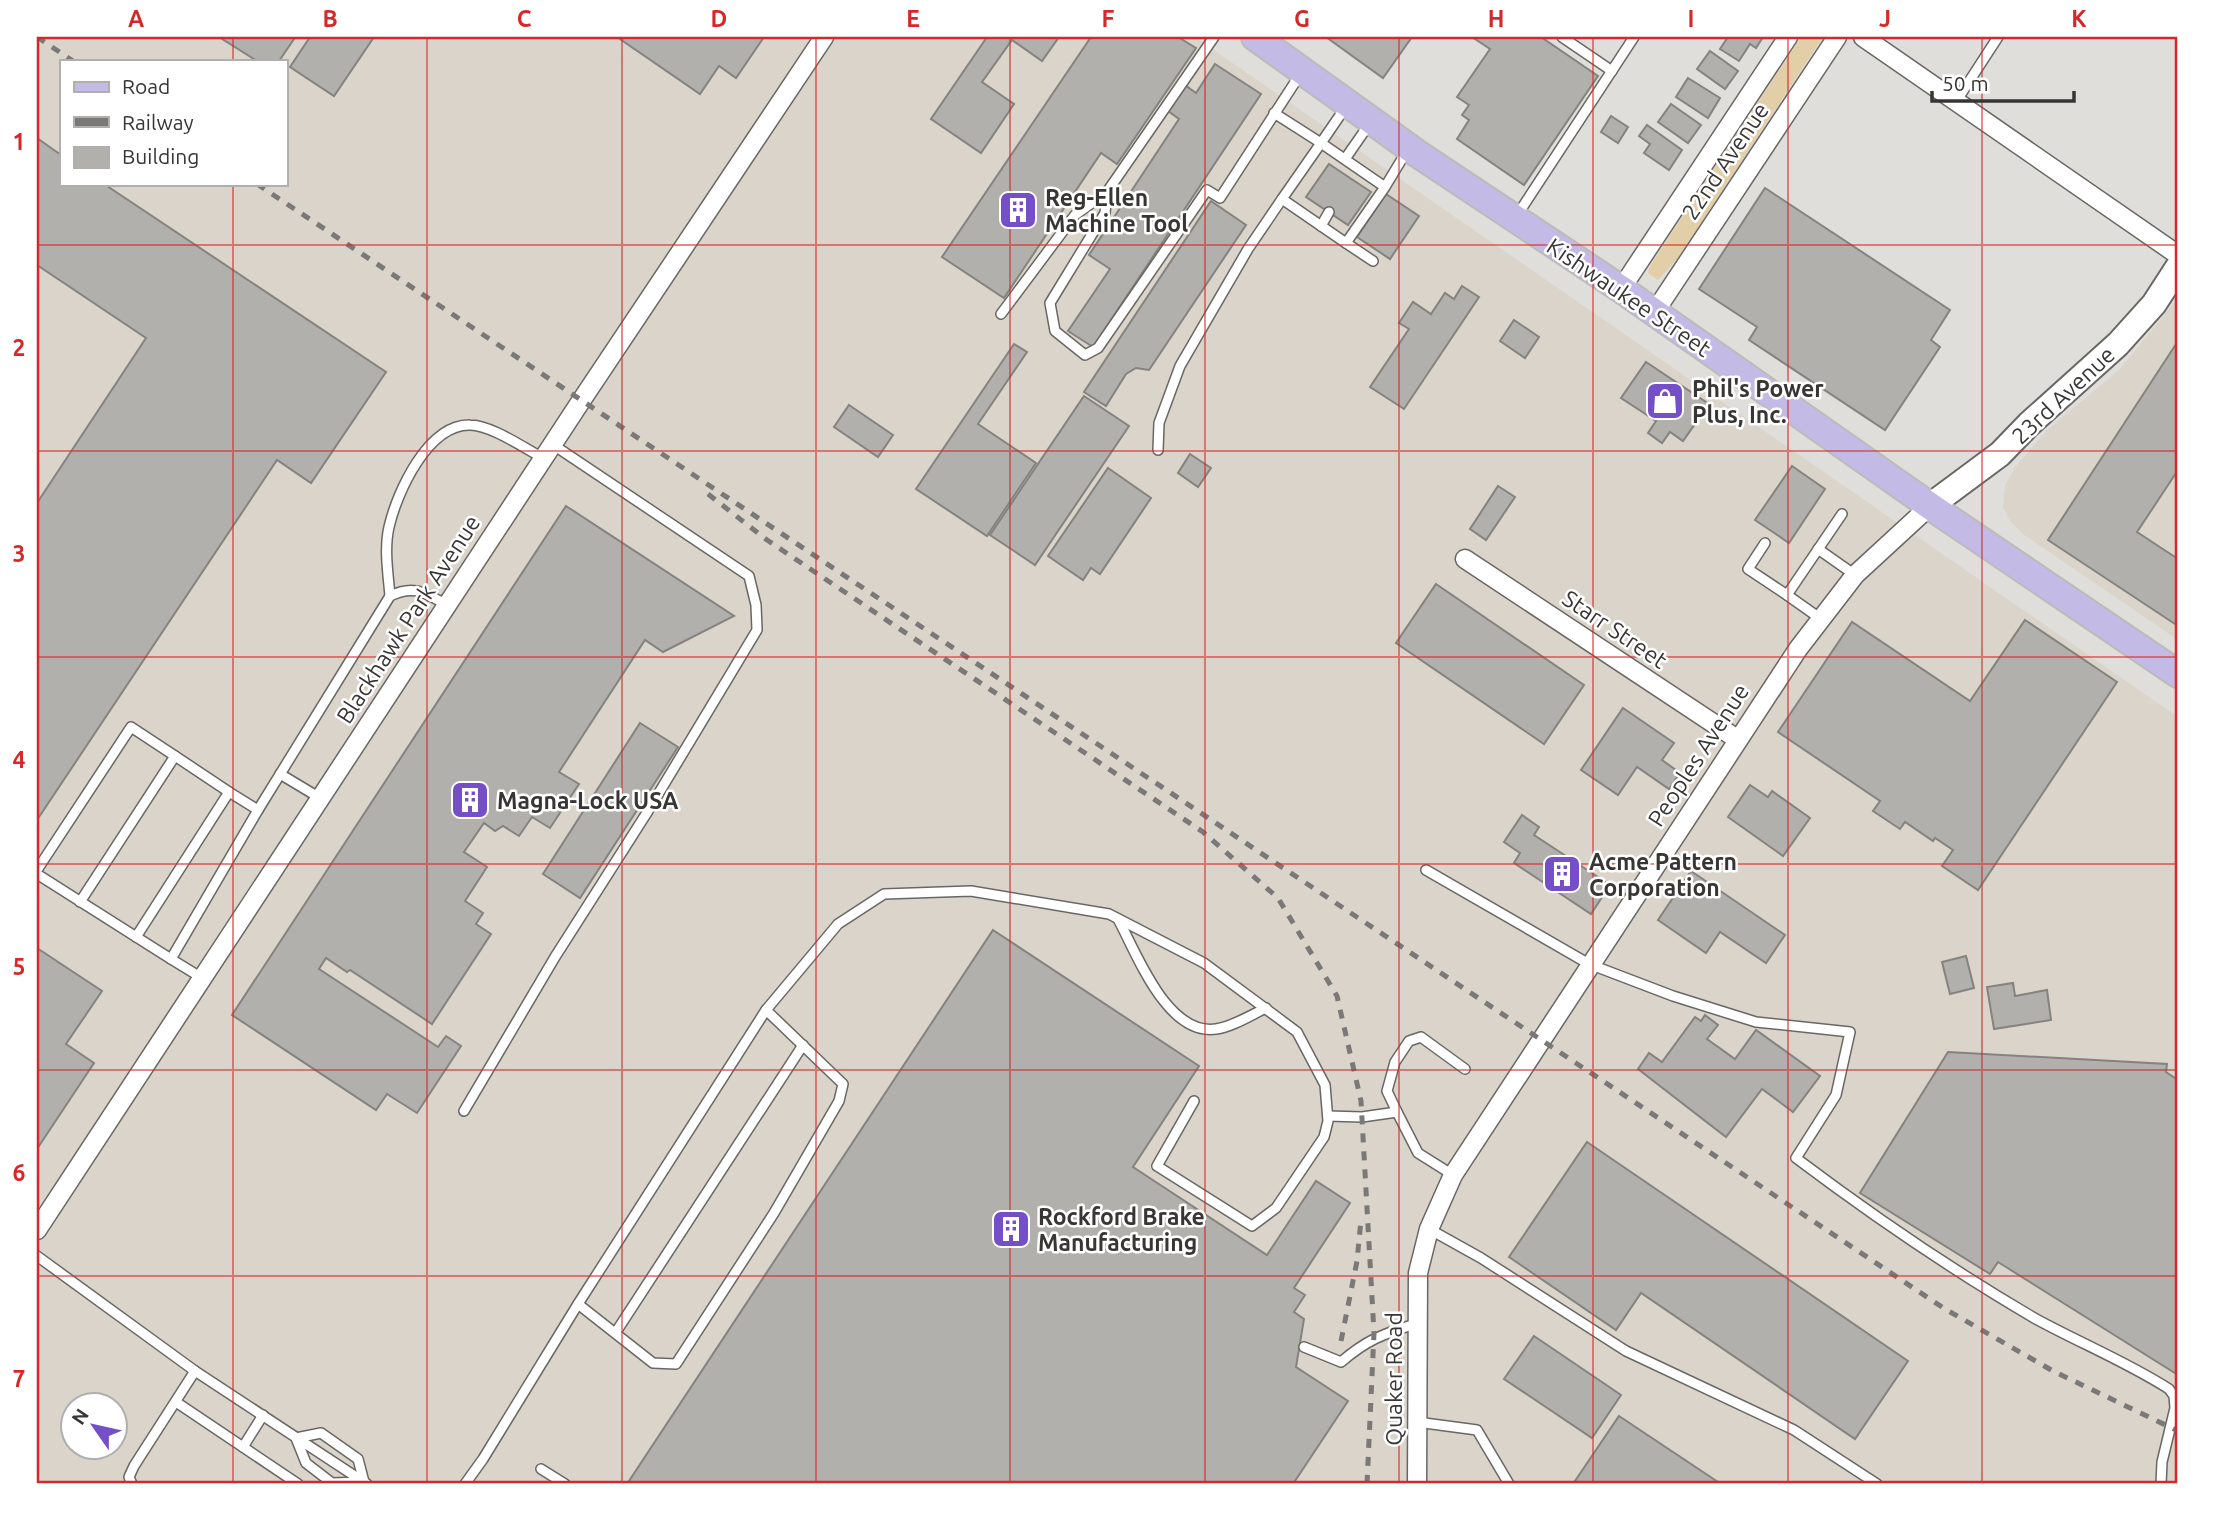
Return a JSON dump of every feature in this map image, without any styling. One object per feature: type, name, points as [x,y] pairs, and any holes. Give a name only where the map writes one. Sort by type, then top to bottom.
[{"type":"main road","name":"Kishwaukee Street","points":[[1255,37],[1409,148],[1621,289],[1930,506],[2178,674]]},
{"type":"street","name":"Blackhawk Park Avenue","points":[[37,1230],[547,451],[824,37]]},
{"type":"street","name":"22nd Avenue","points":[[1621,289],[1788,37]]},
{"type":"street","name":"22nd Avenue","points":[[1654,313],[1837,37]]},
{"type":"street","points":[[1863,37],[2178,255]]},
{"type":"street","name":"23rd Avenue","points":[[1930,506],[2000,454],[2029,424],[2118,344],[2154,304],[2178,267]]},
{"type":"street","name":"Peoples Avenue","points":[[1418,1273],[1429,1229],[1453,1175],[1737,739],[1798,649],[1855,575],[1930,506]]},
{"type":"street","name":"Starr Street","points":[[1465,559],[1737,739]]},
{"type":"street","name":"Quaker Road","points":[[1417,1484],[1418,1273]]},
{"type":"lane","points":[[1001,314],[1075,215],[1107,192],[1214,37]]},
{"type":"lane","points":[[1562,37],[1612,71]]},
{"type":"lane","points":[[1515,219],[1634,37]]},
{"type":"lane","points":[[1956,100],[1998,37]]},
{"type":"lane","points":[[1107,192],[1105,213],[1050,303],[1055,331],[1085,355],[1098,348],[1207,190],[1220,198],[1303,71]]},
{"type":"lane","points":[[1157,450],[1159,423],[1180,366],[1248,249],[1348,104]]},
{"type":"lane","points":[[1274,113],[1385,187]]},
{"type":"lane","points":[[1345,159],[1372,121]]},
{"type":"lane","points":[[1346,243],[1409,148]]},
{"type":"lane","points":[[1352,179],[1359,169]]},
{"type":"lane","points":[[1282,200],[1373,261]]},
{"type":"lane","points":[[1321,226],[1329,212]]},
{"type":"lane","points":[[390,596],[386,559],[389,527],[402,487],[427,448],[449,429],[471,425],[547,451],[749,576],[756,604],[757,630],[648,811],[555,957],[464,1111]]},
{"type":"lane","points":[[1787,595],[1842,514]]},
{"type":"lane","points":[[1765,543],[1748,569],[1821,619]]},
{"type":"lane","points":[[1818,549],[1855,575]]},
{"type":"lane","points":[[171,959],[258,810],[390,596],[405,589],[421,591],[447,605]]},
{"type":"lane","points":[[202,978],[37,872],[131,727],[258,810]]},
{"type":"lane","points":[[80,902],[176,756]]},
{"type":"lane","points":[[280,774],[320,797]]},
{"type":"lane","points":[[136,937],[229,792]]},
{"type":"lane","points":[[1426,870],[1589,964],[1673,996],[1756,1022],[1850,1032],[1836,1095],[1796,1158],[1877,1219],[1958,1271],[2038,1320],[2169,1390],[2174,1396],[2175,1408],[2162,1462],[2161,1484]]},
{"type":"lane","points":[[465,1484],[483,1460],[578,1304],[766,1010],[838,924],[884,894],[971,891],[1109,914],[1204,963],[1297,1032],[1325,1085],[1328,1116],[1325,1137],[1276,1208],[1252,1226],[1157,1166],[1194,1101]]},
{"type":"lane","points":[[1117,918],[1164,1003],[1184,1021],[1199,1029],[1217,1029],[1266,1009]]},
{"type":"lane","points":[[578,1304],[653,1363],[676,1364],[774,1213],[839,1101],[843,1084],[766,1010]]},
{"type":"lane","points":[[1453,1175],[1418,1153],[1387,1091],[1395,1062],[1409,1041],[1421,1037],[1465,1069]]},
{"type":"lane","points":[[616,1332],[803,1045]]},
{"type":"lane","points":[[1328,1116],[1362,1117],[1397,1112]]},
{"type":"lane","points":[[1429,1229],[1481,1258],[1626,1351],[1794,1430],[1877,1484]]},
{"type":"lane","points":[[37,1256],[195,1371],[366,1483]]},
{"type":"lane","points":[[1304,1347],[1341,1362],[1362,1344],[1418,1323]]},
{"type":"lane","points":[[132,1484],[129,1477],[134,1466],[195,1371]]},
{"type":"lane","points":[[176,1402],[298,1484]]},
{"type":"lane","points":[[243,1447],[262,1415]]},
{"type":"lane","points":[[1417,1422],[1477,1430],[1509,1484]]},
{"type":"lane","points":[[296,1438],[321,1433],[358,1459],[366,1483]]},
{"type":"lane","points":[[296,1438],[306,1463],[332,1483],[366,1483]]},
{"type":"lane","points":[[541,1469],[565,1484]]},
{"type":"shaded area","points":[[37,37],[1195,37],[2178,717],[2178,1484],[37,1484]]},
{"type":"shaded area","points":[[1801,37],[1823,37],[1678,258],[1658,280],[1648,273],[1650,266]]},
{"type":"shaded area","points":[[2178,298],[2178,640],[2023,534],[2010,521],[2003,507],[2005,486],[2015,467],[2047,430],[2119,370]]},
{"type":"building","points":[[219,37],[294,39],[280,60],[255,60]]},
{"type":"building","points":[[310,37],[374,37],[334,96],[290,67]]},
{"type":"building","points":[[617,37],[764,37],[736,78],[719,66],[700,94]]},
{"type":"building","points":[[987,37],[1059,37],[1042,61],[1012,40],[982,82],[1014,104],[981,153],[931,119]]},
{"type":"building","name":"Reg-Ellen Machine Tool","points":[[1091,37],[1178,37],[1196,48],[1117,164],[1101,153],[1004,298],[942,257]]},
{"type":"building","points":[[1326,37],[1412,37],[1383,78]]},
{"type":"building","points":[[1472,37],[1541,37],[1598,76],[1524,185],[1457,139],[1469,120],[1462,115],[1469,105],[1457,97],[1490,49]]},
{"type":"building","points":[[1728,37],[1763,37],[1756,48],[1750,44],[1739,61],[1720,49]]},
{"type":"building","points":[[1710,51],[1738,71],[1725,89],[1697,69]]},
{"type":"building","points":[[1215,64],[1261,94],[1093,347],[1068,331],[1110,269],[1089,255],[1179,119],[1168,111],[1185,85],[1196,93]]},
{"type":"building","points":[[1688,78],[1720,98],[1708,118],[1676,97]]},
{"type":"building","points":[[1671,104],[1701,125],[1688,143],[1658,122]]},
{"type":"building","points":[[1611,116],[1628,127],[1618,143],[1601,132]]},
{"type":"building","points":[[1647,125],[1682,150],[1669,170],[1644,153],[1650,144],[1639,136]]},
{"type":"building","points":[[37,138],[60,154],[60,186],[107,186],[386,372],[311,483],[277,460],[37,820],[37,503],[146,338],[37,265]]},
{"type":"building","points":[[1329,164],[1371,192],[1348,225],[1306,197]]},
{"type":"building","points":[[1765,188],[1950,310],[1931,340],[1940,347],[1885,430],[1749,340],[1757,327],[1699,289]]},
{"type":"building","points":[[1386,194],[1419,216],[1390,259],[1357,237]]},
{"type":"building","points":[[1211,201],[1246,225],[1149,370],[1136,368],[1126,374],[1106,406],[1084,392]]},
{"type":"building","points":[[1462,286],[1479,297],[1404,409],[1370,387],[1409,329],[1399,323],[1413,302],[1431,314],[1445,293],[1454,299]]},
{"type":"building","points":[[1514,320],[1539,337],[1525,358],[1500,341]]},
{"type":"building","points":[[2178,341],[2178,470],[2137,532],[2178,559],[2178,626],[2048,540]]},
{"type":"building","points":[[1014,344],[1027,352],[978,424],[1036,463],[987,536],[916,489]]},
{"type":"building","name":"Phil's Power Plus, Inc.","points":[[1646,362],[1709,404],[1683,441],[1670,432],[1662,443],[1648,433],[1656,421],[1621,398]]},
{"type":"building","points":[[1084,396],[1129,426],[1035,565],[990,535]]},
{"type":"building","points":[[849,405],[893,435],[878,457],[834,427]]},
{"type":"building","points":[[1190,454],[1211,468],[1198,487],[1178,473]]},
{"type":"building","points":[[1792,466],[1825,489],[1789,543],[1755,520]]},
{"type":"building","points":[[1108,468],[1151,498],[1100,574],[1091,568],[1083,580],[1048,556]]},
{"type":"building","points":[[1498,486],[1515,497],[1486,540],[1470,529]]},
{"type":"building","name":"Magna-Lock USA","points":[[566,506],[734,616],[663,652],[645,640],[559,772],[579,784],[550,828],[532,817],[519,836],[503,826],[495,831],[484,823],[464,852],[487,867],[465,901],[483,913],[476,924],[491,934],[432,1024],[350,970],[347,972],[326,958],[319,969],[438,1047],[446,1036],[461,1046],[417,1113],[387,1094],[376,1110],[232,1015]]},
{"type":"building","points":[[1436,584],[1584,685],[1544,744],[1396,643]]},
{"type":"building","points":[[2025,620],[2117,682],[1978,890],[1942,866],[1953,850],[1935,838],[1933,841],[1905,822],[1900,829],[1873,811],[1880,801],[1778,732],[1852,622],[1970,701]]},
{"type":"building","points":[[1623,708],[1674,743],[1662,760],[1680,773],[1669,789],[1637,767],[1618,795],[1581,770]]},
{"type":"building","points":[[640,723],[678,747],[580,898],[543,874]]},
{"type":"building","points":[[1750,785],[1768,797],[1772,791],[1810,818],[1783,856],[1728,817]]},
{"type":"building","name":"Acme Pattern Corporation","points":[[1522,815],[1539,827],[1534,835],[1610,885],[1591,914],[1514,863],[1520,853],[1504,842]]},
{"type":"building","points":[[1691,871],[1785,935],[1766,963],[1720,932],[1706,953],[1658,920]]},
{"type":"building","name":"Rockford Brake Manufacturing","points":[[993,930],[1199,1066],[1133,1167],[1267,1255],[1316,1181],[1350,1203],[1294,1288],[1305,1295],[1294,1312],[1304,1319],[1296,1367],[1348,1401],[1293,1484],[627,1484]]},
{"type":"building","points":[[37,948],[102,991],[66,1044],[94,1063],[37,1149]]},
{"type":"building","points":[[1966,956],[1974,988],[1950,994],[1942,962]]},
{"type":"building","points":[[2013,983],[2015,996],[2047,990],[2051,1020],[1994,1029],[1987,987]]},
{"type":"building","points":[[1705,1015],[1718,1025],[1707,1039],[1735,1059],[1756,1030],[1820,1076],[1793,1112],[1762,1089],[1726,1137],[1638,1069],[1649,1053],[1662,1062],[1695,1017],[1701,1021]]},
{"type":"building","points":[[1948,1052],[2167,1064],[2166,1072],[2178,1080],[2178,1375],[1998,1262],[1990,1274],[1860,1193]]},
{"type":"building","points":[[1587,1142],[1908,1361],[1855,1439],[1641,1293],[1616,1330],[1509,1257]]},
{"type":"building","points":[[1534,1336],[1621,1395],[1592,1438],[1504,1379]]},
{"type":"building","points":[[1619,1416],[1721,1484],[1573,1484]]},
{"type":"railway","points":[[37,37],[72,60]]},
{"type":"railway","points":[[260,186],[1945,1309],[2053,1371],[2178,1431]]},
{"type":"railway","points":[[708,494],[767,540],[1203,832],[1278,898],[1337,996],[1361,1101],[1374,1333],[1367,1484]]},
{"type":"railway","points":[[1341,1341],[1357,1261],[1361,1220]]},
{"type":"place","name":"Reg-Ellen Machine Tool","points":[[1018,210]]},
{"type":"place","name":"Phil's Power Plus, Inc.","points":[[1665,401]]},
{"type":"place","name":"Magna-Lock USA","points":[[470,800]]},
{"type":"place","name":"Acme Pattern Corporation","points":[[1562,874]]},
{"type":"place","name":"Rockford Brake Manufacturing","points":[[1011,1229]]}]
